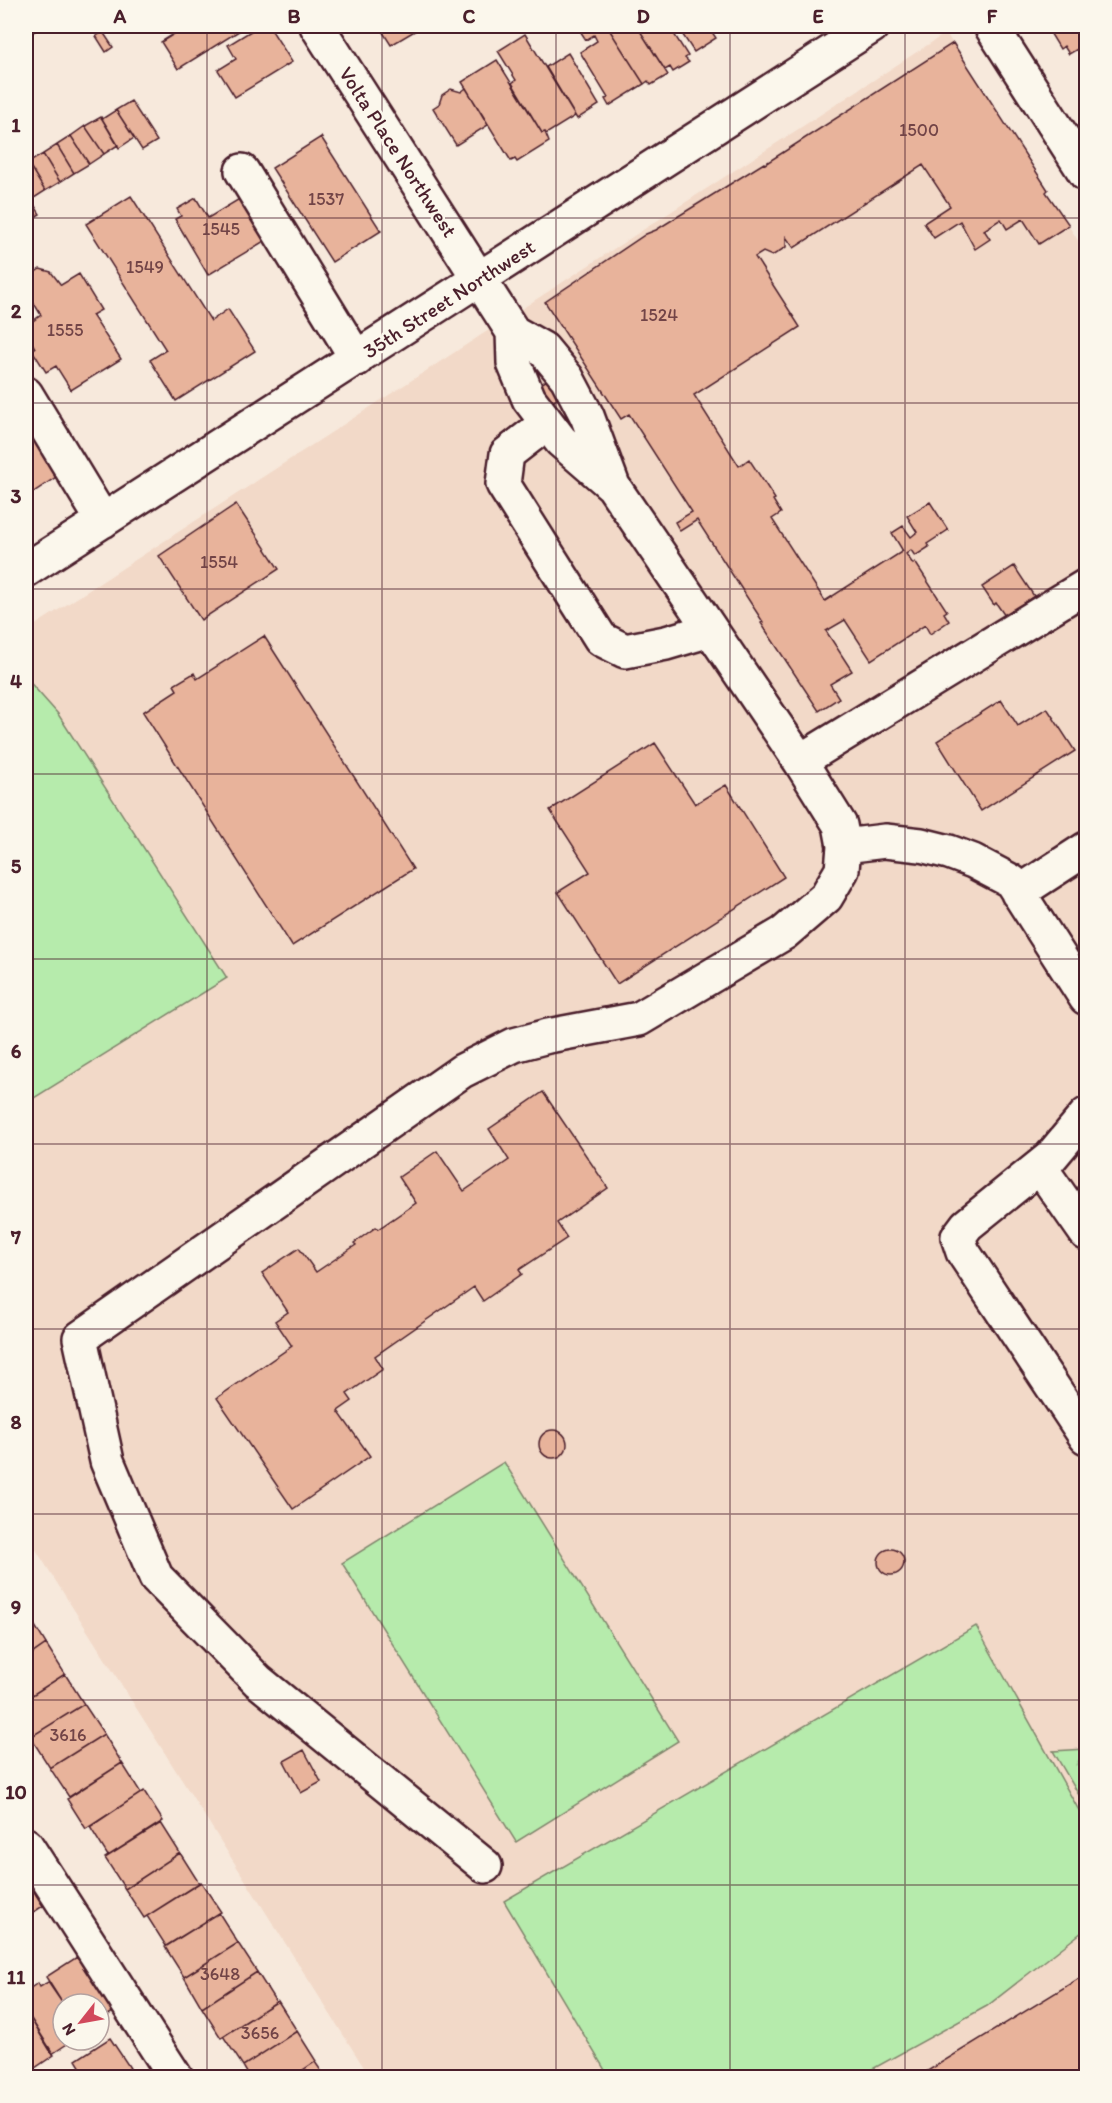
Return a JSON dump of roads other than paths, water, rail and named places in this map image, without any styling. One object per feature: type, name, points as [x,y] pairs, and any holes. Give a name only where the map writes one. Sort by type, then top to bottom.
[{"type":"street","name":"Volta Place Northwest","points":[[317,26],[513,332]]},
{"type":"street","name":"35th Street Northwest","points":[[26,570],[872,26]]},
{"type":"street","points":[[991,26],[1086,174]]},
{"type":"street","points":[[242,171],[357,359]]},
{"type":"street","points":[[513,332],[514,363],[529,399],[561,441],[613,486]]},
{"type":"street","points":[[485,1866],[258,1682],[156,1577],[107,1461],[80,1338],[462,1071],[514,1045],[639,1018],[784,933],[826,897],[842,870],[843,846],[840,825],[800,761],[613,486],[587,416],[567,378],[543,349],[513,332]]},
{"type":"street","points":[[26,394],[103,521]]},
{"type":"street","points":[[547,423],[507,454],[503,484],[601,639],[625,651],[666,643],[710,630]]},
{"type":"street","points":[[800,761],[1086,586]]},
{"type":"street","points":[[843,846],[885,840],[921,845],[972,861],[1011,881],[1083,984]]},
{"type":"street","points":[[1018,893],[1086,849]]},
{"type":"street","points":[[1086,1115],[1041,1167],[967,1225],[958,1237],[963,1252],[1086,1437]]},
{"type":"street","points":[[1041,1167],[1086,1233]]},
{"type":"street","points":[[26,1845],[165,2074]]}]
